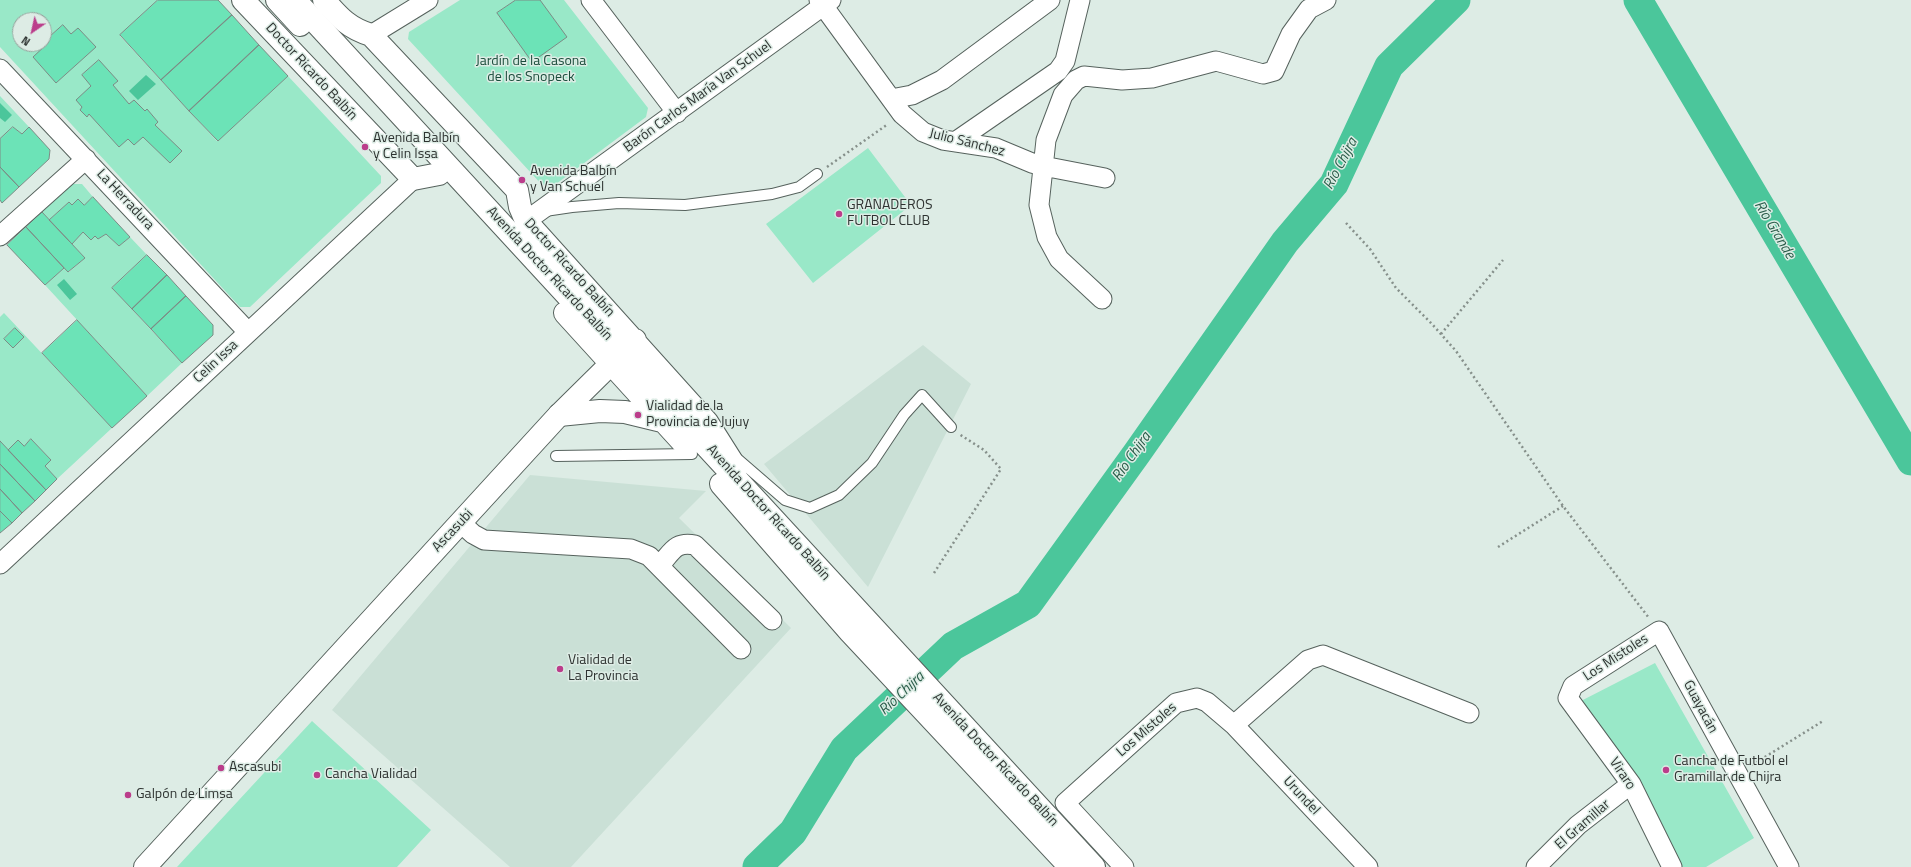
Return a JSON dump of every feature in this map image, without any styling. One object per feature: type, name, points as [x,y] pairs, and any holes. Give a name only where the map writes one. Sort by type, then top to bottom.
[{"type":"main road","name":"Doctor Ricardo Balbín","points":[[243,0],[412,179]]},
{"type":"main road","name":"Avenida Doctor Ricardo Balbín","points":[[277,0],[439,174],[622,352],[662,421],[857,625],[1040,822],[1094,867]]},
{"type":"main road","name":"Avenida Doctor Ricardo Balbín","points":[[295,0],[622,352],[737,480],[857,625]]},
{"type":"main road","name":"Doctor Ricardo Balbín","points":[[324,0],[343,22],[352,28],[371,35],[517,190],[522,214],[531,217],[622,352],[707,422],[731,460],[737,480]]},
{"type":"main road","points":[[412,179],[439,174]]},
{"type":"main road","name":"Ascasubi","points":[[145,867],[560,415],[622,352]]},
{"type":"main road","points":[[560,415],[600,411],[625,412],[662,421]]},
{"type":"main road","name":"Avenida Doctor Ricardo Balbín","points":[[1040,822],[1070,867]]},
{"type":"street","points":[[371,35],[428,0]]},
{"type":"street","points":[[591,0],[677,113]]},
{"type":"street","points":[[891,99],[912,95],[942,80],[1050,0]]},
{"type":"street","points":[[955,142],[1058,71],[1066,61],[1080,0]]},
{"type":"street","points":[[1102,299],[1059,259],[1047,237],[1039,205],[1046,140],[1063,95],[1076,80],[1084,76],[1122,80],[1152,78],[1216,61],[1262,74],[1274,71],[1291,34],[1309,9],[1326,0]]},
{"type":"street","name":"Barón Carlos María Van Schuel","points":[[531,217],[677,113],[825,2]]},
{"type":"street","name":"Julio Sánchez","points":[[825,2],[902,114],[923,132],[955,142],[996,148],[1043,166],[1105,178]]},
{"type":"street","name":"La Herradura","points":[[0,69],[86,158],[248,332]]},
{"type":"street","points":[[1058,71],[1076,80]]},
{"type":"street","points":[[0,236],[86,158]]},
{"type":"street","name":"Celin Issa","points":[[0,564],[412,179]]},
{"type":"street","points":[[461,523],[473,534],[484,540],[631,549],[650,556],[741,649]]},
{"type":"street","points":[[660,565],[677,546],[685,543],[695,545],[772,620]]},
{"type":"street","name":"Los Mistoles","points":[[1573,686],[1659,631]]},
{"type":"street","name":"Guayacán","points":[[1659,631],[1736,775],[1789,867]]},
{"type":"street","points":[[1234,725],[1308,660],[1323,655],[1469,713]]},
{"type":"street","name":"Viraro","points":[[1573,686],[1568,698],[1630,784],[1672,867]]},
{"type":"street","name":"Los Mistoles","points":[[1124,867],[1065,803],[1176,703],[1197,698],[1207,702],[1234,725]]},
{"type":"street","name":"Urundel","points":[[1234,725],[1368,867]]},
{"type":"street","name":"El Gramillar","points":[[1536,867],[1578,825],[1630,784]]},
{"type":"lane","points":[[531,217],[572,207],[619,203],[685,205],[772,194],[799,187],[817,174]]},
{"type":"lane","points":[[724,447],[785,500],[810,508],[839,495],[872,463],[904,414],[922,395],[951,427]]},
{"type":"lane","points":[[556,456],[694,454]]},
{"type":"path","points":[[817,174],[902,114]]},
{"type":"path","points":[[1346,223],[1370,249],[1396,288],[1456,351],[1563,506],[1659,631]]},
{"type":"path","points":[[1441,334],[1503,260]]},
{"type":"path","points":[[934,573],[1000,469],[984,450],[963,438],[951,427]]},
{"type":"path","points":[[1498,547],[1563,506]]},
{"type":"path","points":[[1736,775],[1824,721]]},
{"type":"shaded area","points":[[146,75],[156,84],[138,100],[129,91]]},
{"type":"shaded area","points":[[0,103],[12,115],[5,122],[0,118]]},
{"type":"shaded area","points":[[64,279],[77,294],[70,300],[57,285]]},
{"type":"shaded area","points":[[923,345],[971,384],[868,587],[764,464]]},
{"type":"shaded area","name":"Vialidad de La Provincia","points":[[530,475],[706,491],[679,518],[791,628],[571,867],[510,867],[332,710]]},
{"type":"green space","points":[[0,0],[158,0],[120,36],[217,141],[288,76],[381,176],[381,183],[250,307],[240,307],[0,47]]},
{"type":"green space","name":"Jardín de la Casona de los Snopeck","points":[[460,0],[564,0],[648,108],[646,117],[552,187],[543,186],[408,39],[409,32]]},
{"type":"green space","points":[[0,96],[29,127],[22,134],[13,127],[0,139]]},
{"type":"green space","name":"GRANADEROS FUTBOL CLUB","points":[[868,148],[911,205],[813,283],[766,224]]},
{"type":"green space","points":[[72,184],[82,184],[93,197],[84,205],[78,200],[72,205],[69,202],[49,220],[42,212]]},
{"type":"green space","points":[[83,232],[91,240],[95,236],[98,239],[106,234],[119,246],[130,237],[147,255],[112,288],[182,363],[147,396],[45,285],[64,268],[69,272],[85,258],[72,244]]},
{"type":"green space","points":[[4,313],[112,428],[57,479],[45,466],[51,460],[31,439],[24,446],[18,440],[8,450],[0,441],[0,317]]},
{"type":"green space","name":"Cancha de Futbol el Gramillar de Chijra","points":[[1655,663],[1754,838],[1706,867],[1670,867],[1579,702]]},
{"type":"green space","name":"Cancha Vialidad","points":[[312,721],[431,830],[397,867],[177,867]]},
{"type":"building","points":[[158,0],[218,0],[232,15],[161,80],[120,35]]},
{"type":"building","points":[[516,0],[540,0],[567,37],[532,62],[497,13]]},
{"type":"building","points":[[232,15],[259,45],[189,111],[161,80]]},
{"type":"building","points":[[63,25],[71,34],[78,28],[96,47],[56,83],[33,57],[38,52],[52,52],[52,35]]},
{"type":"building","points":[[259,45],[288,76],[218,141],[189,111]]},
{"type":"building","points":[[99,60],[118,81],[113,85],[129,104],[134,100],[145,111],[147,109],[158,122],[155,125],[182,151],[170,163],[143,137],[134,145],[128,139],[119,147],[89,114],[87,117],[80,110],[82,107],[76,100],[91,86],[82,75]]},
{"type":"building","points":[[13,127],[22,134],[29,127],[50,150],[49,159],[19,187],[0,167],[0,139]]},
{"type":"building","points":[[0,167],[19,187],[2,203],[0,200]]},
{"type":"building","points":[[93,197],[130,237],[119,246],[106,234],[98,239],[95,236],[91,240],[83,232],[72,244],[49,220],[69,202],[72,205],[78,199],[84,205]]},
{"type":"building","points":[[42,212],[85,258],[68,272],[26,227]]},
{"type":"building","points":[[26,227],[64,268],[45,285],[7,245]]},
{"type":"building","points":[[147,255],[167,275],[132,309],[112,288]]},
{"type":"building","points":[[167,275],[186,296],[151,329],[132,309]]},
{"type":"building","points":[[186,296],[213,325],[213,335],[182,363],[151,329]]},
{"type":"building","points":[[77,320],[147,396],[112,428],[42,353]]},
{"type":"building","points":[[15,328],[24,337],[13,348],[4,339]]},
{"type":"building","points":[[31,439],[51,460],[45,466],[57,479],[46,490],[8,450],[18,440],[24,446]]},
{"type":"building","points":[[0,441],[46,490],[35,501],[0,464]]},
{"type":"building","points":[[0,464],[35,501],[22,513],[0,489]]},
{"type":"building","points":[[0,489],[22,513],[12,523],[0,511]]},
{"type":"building","points":[[0,511],[12,523],[0,533]]},
{"type":"waterway","name":"Río Chijra","points":[[757,867],[793,832],[844,749],[953,646],[1028,604],[1137,453],[1285,242],[1334,184],[1389,66],[1456,0]]},
{"type":"waterway","name":"Río Grande","points":[[1638,0],[1911,461]]},
{"type":"place","name":"Avenida Balbín y Celin Issa","points":[[365,147]]},
{"type":"place","name":"Avenida Balbín y Van Schuel","points":[[522,180]]},
{"type":"place","name":"GRANADEROS FUTBOL CLUB","points":[[839,214]]},
{"type":"place","name":"Vialidad de la Provincia de Jujuy","points":[[638,415]]},
{"type":"place","name":"Vialidad de La Provincia","points":[[560,669]]},
{"type":"place","name":"Ascasubi","points":[[221,768]]},
{"type":"place","name":"Cancha de Futbol el Gramillar de Chijra","points":[[1666,770]]},
{"type":"place","name":"Cancha Vialidad","points":[[317,775]]},
{"type":"place","name":"Galpón de Limsa","points":[[128,795]]}]
